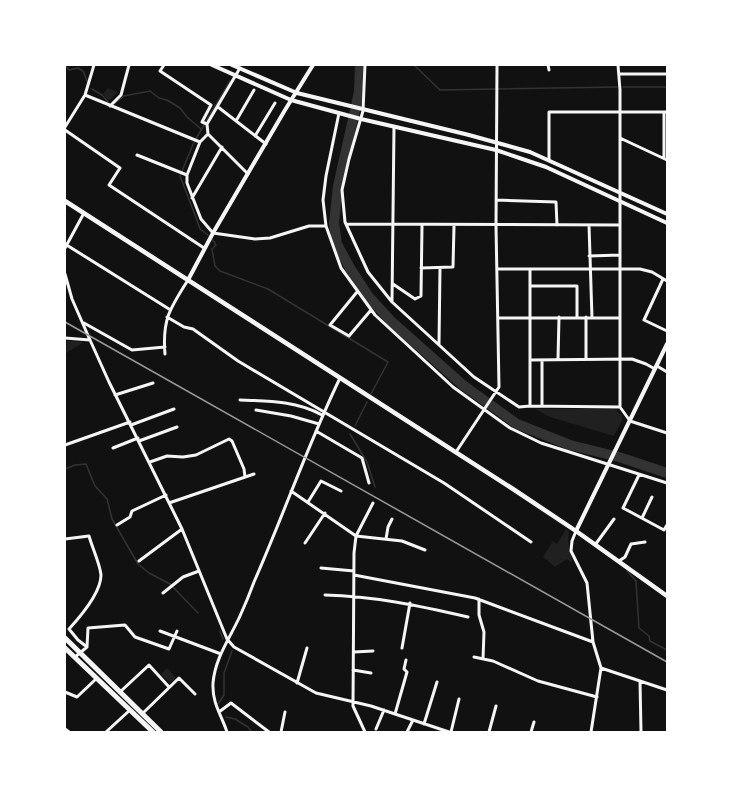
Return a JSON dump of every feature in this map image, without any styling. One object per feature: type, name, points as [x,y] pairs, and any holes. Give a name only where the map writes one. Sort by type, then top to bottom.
[{"type":"main road","points":[[65,201],[456,452],[576,531],[667,596]]},
{"type":"main road","points":[[65,638],[161,732]]},
{"type":"main road","points":[[65,648],[153,732]]},
{"type":"street","points":[[94,65],[85,95],[65,128],[120,168],[109,185],[204,248]]},
{"type":"street","points":[[110,106],[121,95],[129,65]]},
{"type":"street","points":[[164,65],[160,71],[211,105],[202,122],[205,123],[208,134],[248,174]]},
{"type":"street","points":[[212,65],[291,100],[394,127],[496,150],[546,166],[667,223]]},
{"type":"street","points":[[232,65],[296,93],[497,143],[549,159],[667,214]]},
{"type":"street","points":[[165,354],[167,317],[169,309],[188,280],[204,248],[291,100],[314,65]]},
{"type":"street","points":[[365,65],[362,110],[342,190],[346,224],[368,272],[392,302],[474,377],[496,395],[519,407],[620,407]]},
{"type":"street","points":[[456,452],[496,395],[499,387],[496,226],[497,65]]},
{"type":"street","points":[[548,65],[549,70]]},
{"type":"street","points":[[618,65],[620,112],[620,407],[630,421],[667,432]]},
{"type":"street","points":[[205,123],[218,107],[240,68]]},
{"type":"street","points":[[619,74],[667,74]]},
{"type":"street","points":[[236,121],[254,90]]},
{"type":"street","points":[[85,95],[197,140]]},
{"type":"street","points":[[256,136],[275,103]]},
{"type":"street","points":[[218,107],[266,144]]},
{"type":"street","points":[[549,159],[549,112],[666,112],[666,159],[620,138]]},
{"type":"street","points":[[340,113],[326,176],[323,200],[326,226],[341,268],[371,310],[453,387],[510,428],[540,443],[667,483]]},
{"type":"street","points":[[392,302],[394,127]]},
{"type":"street","points":[[208,134],[197,140],[187,175],[192,198],[201,219],[213,233],[255,239],[270,238],[309,226],[326,226]]},
{"type":"street","points":[[192,198],[222,147]]},
{"type":"street","points":[[137,154],[187,175]]},
{"type":"street","points":[[496,200],[556,202],[557,225]]},
{"type":"street","points":[[84,213],[65,245],[169,309]]},
{"type":"street","points":[[346,224],[393,226],[620,224]]},
{"type":"street","points":[[589,225],[589,269],[592,318]]},
{"type":"street","points":[[393,284],[415,299],[421,296],[422,226]]},
{"type":"street","points":[[421,268],[453,268],[454,226]]},
{"type":"street","points":[[589,256],[620,255]]},
{"type":"street","points":[[439,344],[440,268]]},
{"type":"street","points":[[497,269],[640,269],[652,272],[667,281]]},
{"type":"street","points":[[530,269],[530,406]]},
{"type":"street","points":[[65,274],[72,299],[84,323],[90,340],[115,395],[150,462],[182,529],[227,639],[234,647],[297,682],[328,697],[353,701],[450,732],[459,699]]},
{"type":"street","points":[[663,279],[644,320],[667,331]]},
{"type":"street","points":[[530,286],[577,286],[577,318]]},
{"type":"street","points":[[357,292],[330,325],[349,336],[371,310]]},
{"type":"street","points":[[167,317],[184,327],[193,329],[238,361],[322,414],[444,483],[532,542]]},
{"type":"street","points":[[558,360],[559,317]]},
{"type":"street","points":[[586,317],[586,359]]},
{"type":"street","points":[[498,318],[620,318]]},
{"type":"street","points":[[84,323],[132,350],[165,347]]},
{"type":"street","points":[[65,338],[90,340]]},
{"type":"street","points":[[590,732],[601,668],[593,642],[587,583],[571,550],[572,541],[667,344]]},
{"type":"street","points":[[530,360],[637,360],[667,372]]},
{"type":"street","points":[[542,360],[542,406]]},
{"type":"street","points":[[227,732],[219,712],[214,705],[213,684],[216,670],[227,639],[240,615],[322,414],[340,378]]},
{"type":"street","points":[[115,395],[153,383]]},
{"type":"street","points":[[240,400],[282,402],[310,408],[322,414]]},
{"type":"street","points":[[65,445],[174,409]]},
{"type":"street","points":[[256,410],[291,416],[318,424]]},
{"type":"street","points":[[113,448],[177,427]]},
{"type":"street","points":[[316,431],[362,458],[369,484]]},
{"type":"street","points":[[150,462],[167,456],[183,457],[196,455],[229,439],[238,455],[245,477]]},
{"type":"street","points":[[169,503],[254,474]]},
{"type":"street","points":[[640,475],[623,508],[664,530],[667,524]]},
{"type":"street","points":[[308,502],[321,481],[341,491]]},
{"type":"street","points":[[291,491],[356,536],[402,541],[425,550]]},
{"type":"street","points":[[117,525],[130,516],[132,512],[166,496]]},
{"type":"street","points":[[642,518],[652,497]]},
{"type":"street","points":[[365,732],[353,706],[354,554],[356,536],[373,503]]},
{"type":"street","points":[[305,543],[325,514]]},
{"type":"street","points":[[386,539],[388,527],[392,519]]},
{"type":"street","points":[[595,545],[614,519]]},
{"type":"street","points":[[138,561],[182,529]]},
{"type":"street","points":[[65,539],[89,536],[101,576],[96,592],[85,613],[69,629],[78,640],[87,647]]},
{"type":"street","points":[[619,561],[626,557],[631,544],[645,542]]},
{"type":"street","points":[[321,568],[354,573],[479,599],[593,642]]},
{"type":"street","points":[[163,593],[183,577],[199,571]]},
{"type":"street","points":[[325,595],[354,596],[410,603],[468,617]]},
{"type":"street","points":[[479,599],[479,615],[484,632],[483,659]]},
{"type":"street","points":[[402,648],[410,603]]},
{"type":"street","points":[[75,657],[87,647],[88,628],[125,625],[135,637],[169,649],[176,630]]},
{"type":"street","points":[[160,631],[222,654]]},
{"type":"street","points":[[297,682],[307,648]]},
{"type":"street","points":[[354,652],[373,651]]},
{"type":"street","points":[[474,657],[493,661],[538,681],[597,697]]},
{"type":"street","points":[[395,714],[407,672],[404,669],[406,660]]},
{"type":"street","points":[[120,692],[150,665],[169,687]]},
{"type":"street","points":[[601,668],[667,690]]},
{"type":"street","points":[[353,670],[372,673]]},
{"type":"street","points":[[65,692],[77,697],[101,674]]},
{"type":"street","points":[[142,714],[179,678],[195,694]]},
{"type":"street","points":[[640,681],[642,732]]},
{"type":"street","points":[[424,724],[437,682]]},
{"type":"street","points":[[219,712],[231,703],[269,732]]},
{"type":"street","points":[[489,732],[496,706]]},
{"type":"street","points":[[106,732],[130,710]]},
{"type":"street","points":[[376,729],[384,710]]},
{"type":"street","points":[[281,732],[285,712]]},
{"type":"street","points":[[407,732],[413,720]]},
{"type":"street","points":[[531,732],[534,722]]},
{"type":"street","points":[[432,732],[434,727]]},
{"type":"street","points":[[65,729],[69,732]]},
{"type":"shaded area","points":[[108,88],[118,92],[109,101],[103,94]]},
{"type":"shaded area","points":[[67,341],[84,342],[66,353]]},
{"type":"shaded area","points":[[535,409],[614,409],[622,415],[622,420],[614,436],[550,417]]},
{"type":"shaded area","points":[[566,529],[569,530],[568,540],[572,560],[571,563],[567,559],[555,567],[543,557],[553,541],[557,544]]},
{"type":"shaded area","points":[[167,668],[176,678],[170,683],[161,674]]},
{"type":"waterway","points":[[65,65],[69,70],[78,68],[83,71],[87,81]]},
{"type":"waterway","points":[[360,65],[359,92],[338,186],[334,223],[337,244],[350,268],[369,297],[391,321],[463,385],[517,424],[570,445],[619,457],[667,473]]},
{"type":"waterway","points":[[414,65],[440,90],[617,87]]},
{"type":"waterway","points":[[208,235],[200,229],[180,176],[194,142],[230,81]]},
{"type":"waterway","points":[[623,87],[667,87]]},
{"type":"waterway","points":[[92,89],[102,95],[108,102]]},
{"type":"waterway","points":[[114,104],[124,96],[150,91],[159,98],[167,100],[180,108],[187,117],[201,129]]},
{"type":"waterway","points":[[213,240],[216,245],[212,249],[215,266],[220,271],[268,289],[388,362],[371,394]]},
{"type":"waterway","points":[[355,426],[367,402]]},
{"type":"waterway","points":[[350,434],[367,462],[375,487]]},
{"type":"waterway","points":[[65,469],[75,465],[86,464],[95,486],[107,499],[112,519],[138,564],[149,573],[170,584],[198,613]]},
{"type":"waterway","points":[[627,571],[636,581],[639,628],[649,636],[650,641],[667,650]]},
{"type":"waterway","points":[[220,631],[223,639]]},
{"type":"waterway","points":[[218,704],[224,695],[224,673],[232,651]]},
{"type":"waterway","points":[[226,717],[235,719],[248,727],[252,732]]},
{"type":"railway","points":[[65,322],[667,662]]}]
